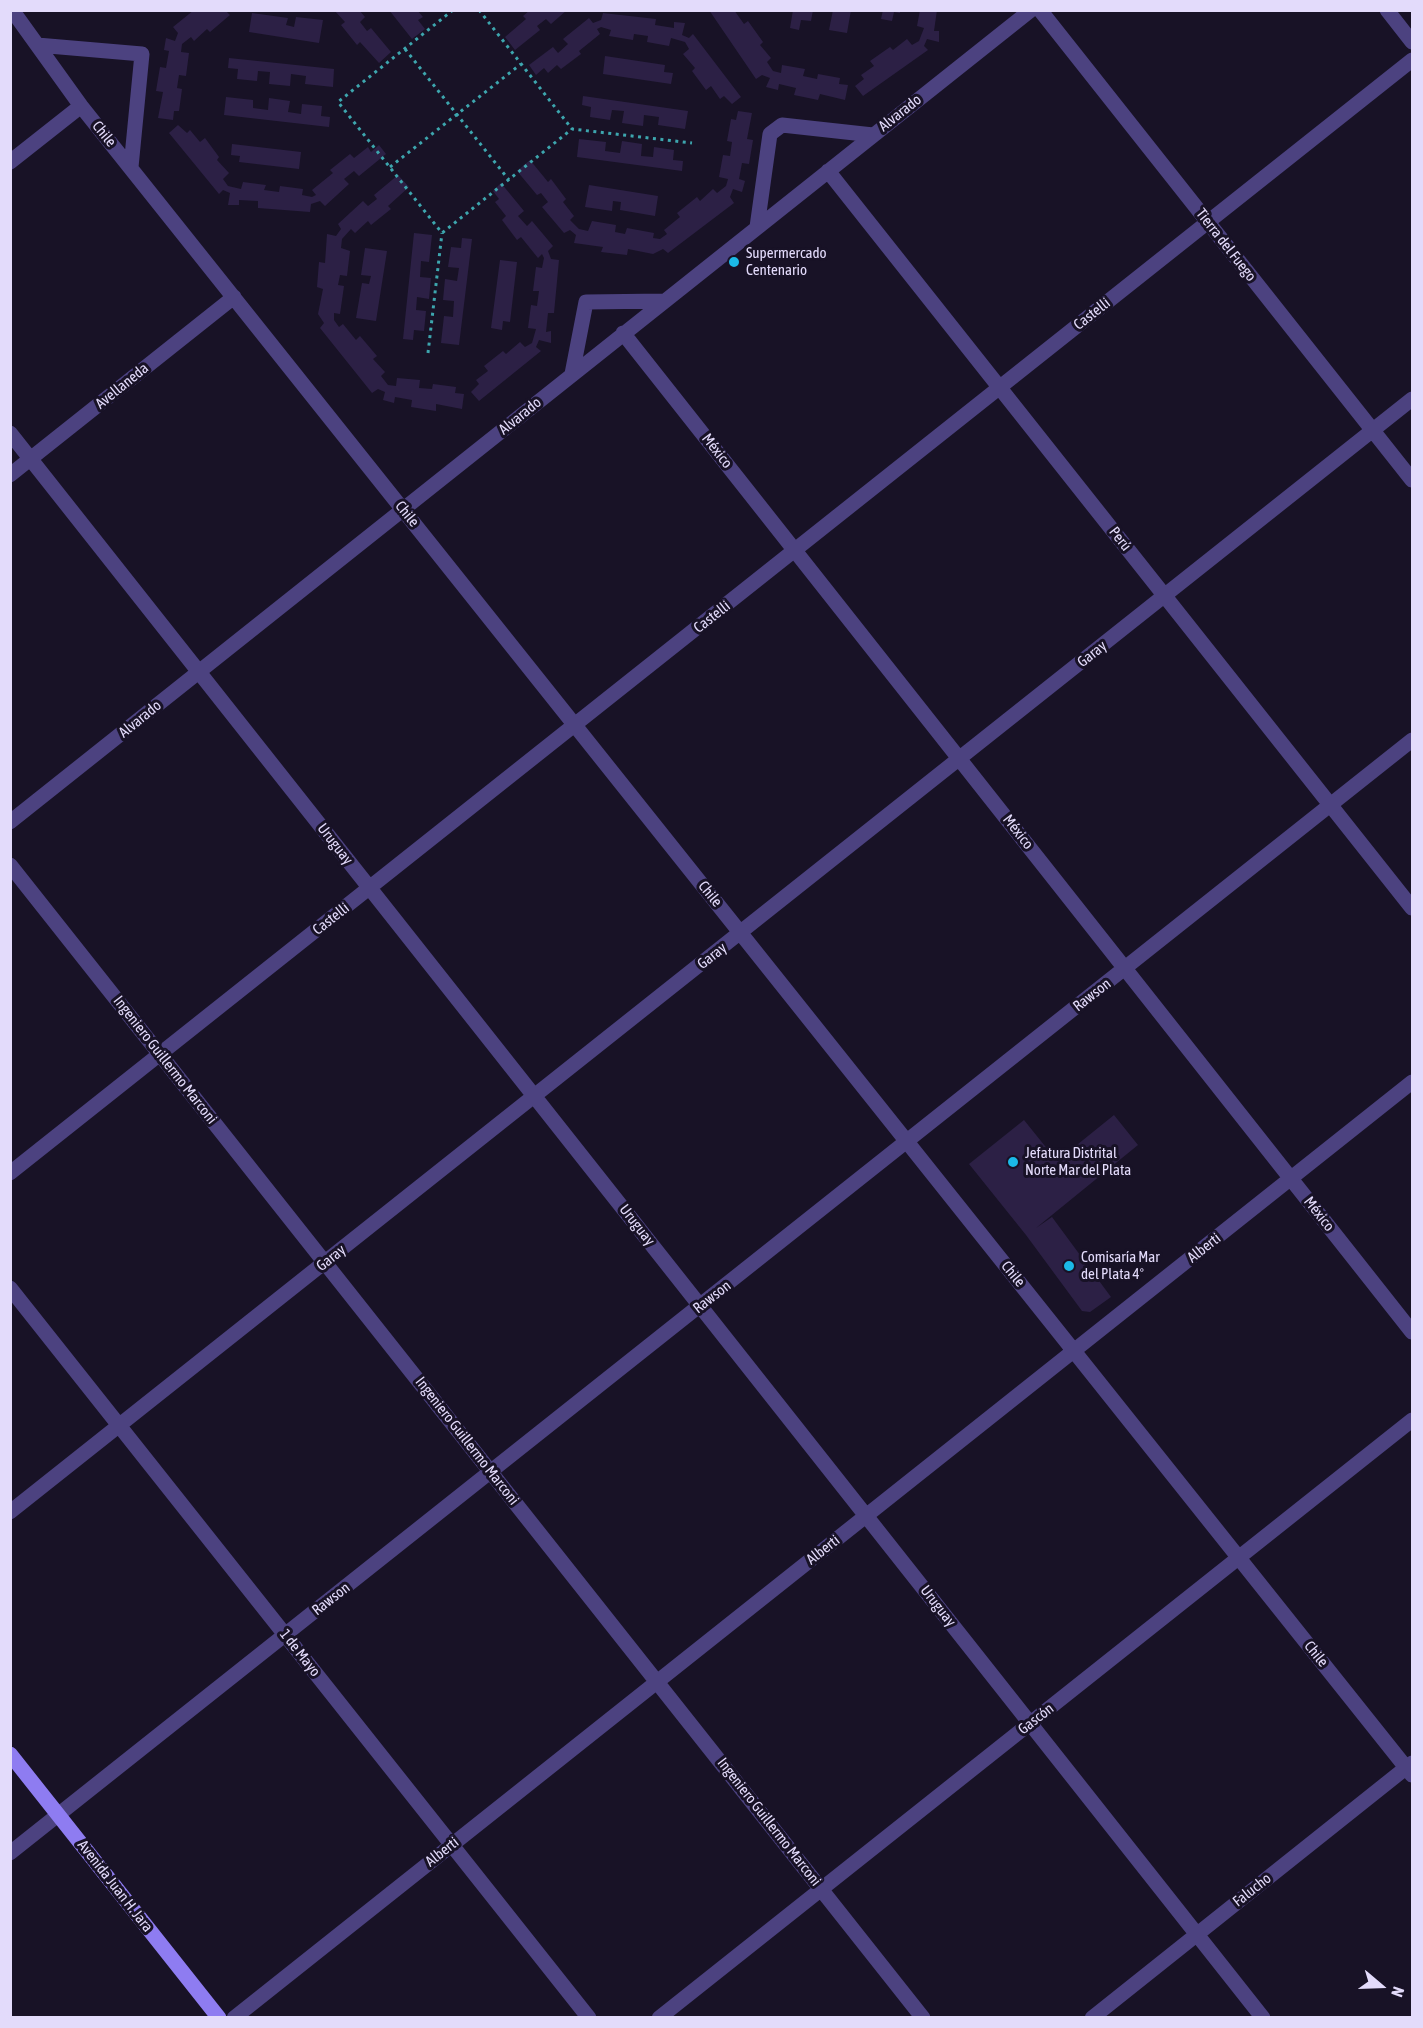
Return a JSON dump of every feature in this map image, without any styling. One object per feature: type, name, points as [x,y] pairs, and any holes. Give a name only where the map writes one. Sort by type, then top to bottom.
[{"type":"main road","name":"Avenida Juan H. Jara","points":[[10,1754],[219,2018]]},
{"type":"street","name":"Chile","points":[[12,10],[81,106],[1074,1351],[1411,1768]]},
{"type":"street","name":"Alvarado","points":[[10,822],[1031,10]]},
{"type":"street","name":"Tierra del Fuego","points":[[1040,10],[1413,480]]},
{"type":"street","points":[[1387,10],[1413,42]]},
{"type":"street","points":[[37,45],[142,54],[131,167]]},
{"type":"street","name":"Castelli","points":[[10,1173],[1413,60]]},
{"type":"street","points":[[10,162],[81,106]]},
{"type":"street","points":[[757,227],[770,134],[782,125],[873,135]]},
{"type":"street","name":"Perú","points":[[828,171],[1413,908]]},
{"type":"street","name":"Avellaneda","points":[[10,475],[234,297]]},
{"type":"street","points":[[572,374],[586,302],[664,301]]},
{"type":"street","name":"México","points":[[623,333],[1413,1332]]},
{"type":"street","name":"Garay","points":[[10,1512],[1413,399]]},
{"type":"street","name":"Uruguay","points":[[10,433],[1263,2018]]},
{"type":"street","name":"Rawson","points":[[10,1853],[1413,740]]},
{"type":"street","name":"Ingeniero Guillermo Marconi","points":[[10,865],[923,2018]]},
{"type":"street","name":"Alberti","points":[[234,2018],[1413,1082]]},
{"type":"street","name":"1 de Mayo","points":[[10,1288],[589,2018]]},
{"type":"street","name":"Gascón","points":[[659,2018],[1413,1420]]},
{"type":"street","name":"Falucho","points":[[1092,2018],[1411,1768]]},
{"type":"path","points":[[442,233],[338,102],[453,10]]},
{"type":"path","points":[[479,10],[572,129]]},
{"type":"path","points":[[405,49],[508,180]]},
{"type":"path","points":[[390,167],[521,64]]},
{"type":"path","points":[[428,353],[442,233],[572,129],[692,143]]},
{"type":"building","points":[[194,10],[225,10],[230,15],[210,32],[207,29],[194,41],[191,37],[182,44],[181,52],[189,53],[186,76],[179,75],[177,88],[182,89],[179,111],[174,111],[173,120],[158,118],[163,92],[156,91],[160,67],[166,68],[169,51],[164,50],[166,38],[175,41],[178,33],[173,27]]},
{"type":"building","points":[[334,10],[359,10],[365,17],[360,22],[367,31],[371,28],[391,52],[379,63],[360,42],[357,45],[341,25],[345,22]]},
{"type":"building","points":[[389,10],[417,10],[423,17],[418,20],[425,29],[412,39]]},
{"type":"building","points":[[530,10],[567,10],[551,24],[546,19],[537,26],[540,30],[515,50],[505,37],[526,19],[523,16]]},
{"type":"building","points":[[709,10],[734,10],[744,24],[748,21],[763,42],[760,45],[771,58],[767,62],[773,71],[781,73],[782,65],[805,69],[803,76],[817,79],[818,74],[840,78],[839,84],[848,85],[845,100],[820,94],[818,100],[794,95],[796,88],[779,84],[778,90],[766,87],[770,78],[762,75],[756,79]]},
{"type":"building","points":[[793,10],[813,10],[811,21],[801,20],[799,30],[790,28]]},
{"type":"building","points":[[833,10],[851,10],[847,33],[829,30]]},
{"type":"building","points":[[883,10],[900,10],[900,13],[894,12],[892,21],[881,19]]},
{"type":"building","points":[[920,10],[937,10],[934,31],[939,31],[939,42],[927,39],[924,46],[928,50],[863,96],[855,86],[864,79],[861,75],[874,66],[870,61],[890,47],[893,50],[907,39],[912,45],[919,41],[924,28],[917,26]]},
{"type":"building","points":[[252,13],[288,18],[286,25],[294,27],[296,17],[323,20],[319,43],[249,32]]},
{"type":"building","points":[[603,13],[656,19],[655,25],[674,28],[674,22],[685,23],[682,35],[689,38],[693,34],[741,97],[732,104],[724,96],[720,99],[711,86],[706,90],[692,71],[695,68],[683,54],[689,49],[685,42],[671,38],[669,46],[647,42],[648,36],[634,34],[633,40],[609,36],[611,30],[601,27],[597,29],[600,34],[579,51],[581,54],[561,69],[557,65],[548,73],[544,68],[536,75],[529,65],[553,47],[558,53],[568,44],[563,39],[589,18],[593,23],[601,20]]},
{"type":"building","points":[[605,56],[665,65],[664,72],[673,73],[671,84],[603,74]]},
{"type":"building","points":[[229,58],[334,69],[333,87],[305,84],[306,76],[291,74],[290,86],[269,84],[270,72],[258,71],[257,81],[237,79],[238,69],[228,68]]},
{"type":"building","points":[[583,96],[688,111],[685,129],[658,125],[659,117],[644,115],[643,126],[622,123],[624,111],[612,110],[610,120],[590,117],[591,107],[582,105]]},
{"type":"building","points":[[226,97],[253,100],[253,108],[268,110],[269,98],[290,101],[288,112],[301,114],[302,104],[322,106],[321,116],[330,117],[329,127],[224,115]]},
{"type":"building","points":[[738,111],[752,113],[747,139],[753,140],[749,164],[742,163],[739,179],[745,181],[742,192],[733,189],[730,197],[734,203],[668,253],[663,249],[653,254],[628,249],[627,255],[601,252],[603,247],[574,243],[576,235],[570,230],[564,233],[542,207],[548,202],[541,193],[537,195],[517,171],[530,160],[548,182],[551,179],[566,199],[563,202],[574,216],[570,220],[579,229],[588,231],[592,221],[616,225],[615,232],[625,234],[627,228],[654,233],[653,238],[660,239],[667,234],[664,230],[680,217],[677,213],[697,197],[700,201],[713,189],[717,193],[726,186],[728,179],[719,177],[723,155],[730,156],[732,142],[727,141],[731,119],[736,120]]},
{"type":"building","points":[[178,125],[187,133],[190,130],[200,142],[205,138],[219,157],[217,160],[229,173],[223,179],[228,186],[241,189],[243,182],[266,185],[264,190],[279,192],[280,186],[303,189],[302,195],[312,197],[316,195],[312,190],[333,173],[330,170],[350,154],[354,158],[368,147],[371,152],[379,145],[386,154],[359,176],[354,171],[344,179],[349,184],[325,206],[320,201],[311,204],[310,212],[258,208],[258,201],[239,200],[239,205],[228,205],[230,193],[223,190],[219,194],[169,133]]},
{"type":"building","points":[[579,139],[606,142],[605,151],[620,153],[622,141],[642,144],[641,156],[653,157],[654,147],[674,150],[673,160],[683,161],[682,171],[577,157]]},
{"type":"building","points":[[232,144],[301,152],[299,169],[239,162],[240,156],[231,155]]},
{"type":"building","points":[[398,175],[409,187],[388,206],[391,209],[371,225],[368,221],[355,233],[351,229],[342,239],[341,248],[350,251],[347,276],[340,275],[338,285],[344,286],[340,314],[334,313],[334,320],[339,327],[343,324],[356,340],[360,336],[377,356],[373,359],[385,372],[381,376],[388,385],[396,386],[397,378],[420,380],[419,388],[432,389],[433,384],[456,387],[455,393],[464,394],[462,409],[436,404],[436,411],[411,407],[412,400],[395,397],[394,403],[383,400],[385,392],[378,389],[372,393],[320,328],[324,323],[318,314],[323,289],[317,287],[319,262],[325,263],[327,234],[336,236],[341,229],[338,224],[363,201],[368,206],[377,199],[374,195]]},
{"type":"building","points":[[501,183],[524,211],[518,216],[527,226],[532,221],[553,246],[548,251],[551,259],[559,260],[554,313],[548,313],[546,332],[551,331],[551,343],[539,340],[536,347],[541,351],[479,401],[471,392],[479,384],[476,380],[488,371],[484,366],[503,351],[506,354],[520,342],[525,347],[532,343],[536,329],[528,328],[531,305],[537,306],[539,291],[533,291],[536,267],[542,268],[544,258],[542,254],[538,258],[521,237],[517,240],[502,220],[506,216],[495,202],[499,199],[493,191]]},
{"type":"building","points":[[589,185],[658,196],[655,216],[620,210],[621,202],[613,201],[612,211],[585,207]]},
{"type":"building","points":[[414,233],[432,235],[429,262],[421,261],[420,277],[431,278],[429,299],[417,297],[416,310],[426,311],[424,331],[414,330],[413,340],[403,339]]},
{"type":"building","points":[[462,238],[472,239],[459,345],[441,343],[444,316],[453,317],[454,301],[443,300],[445,279],[457,281],[459,268],[448,267],[451,247],[461,248]]},
{"type":"building","points":[[365,248],[387,251],[376,321],[356,318],[362,283],[369,284],[371,276],[361,275]]},
{"type":"building","points":[[500,260],[517,262],[510,322],[503,321],[502,330],[491,328]]},
{"type":"building","points":[[1114,1115],[1138,1145],[1036,1228],[1052,1217],[1111,1297],[1090,1312],[1082,1311],[1026,1235],[969,1164],[1024,1120],[1057,1161]]},
{"type":"place","name":"Supermercado Centenario","points":[[734,262]]},
{"type":"place","name":"Jefatura Distrital Norte Mar del Plata","points":[[1013,1162]]},
{"type":"place","name":"Comisaría Mar del Plata 4°","points":[[1069,1266]]}]
